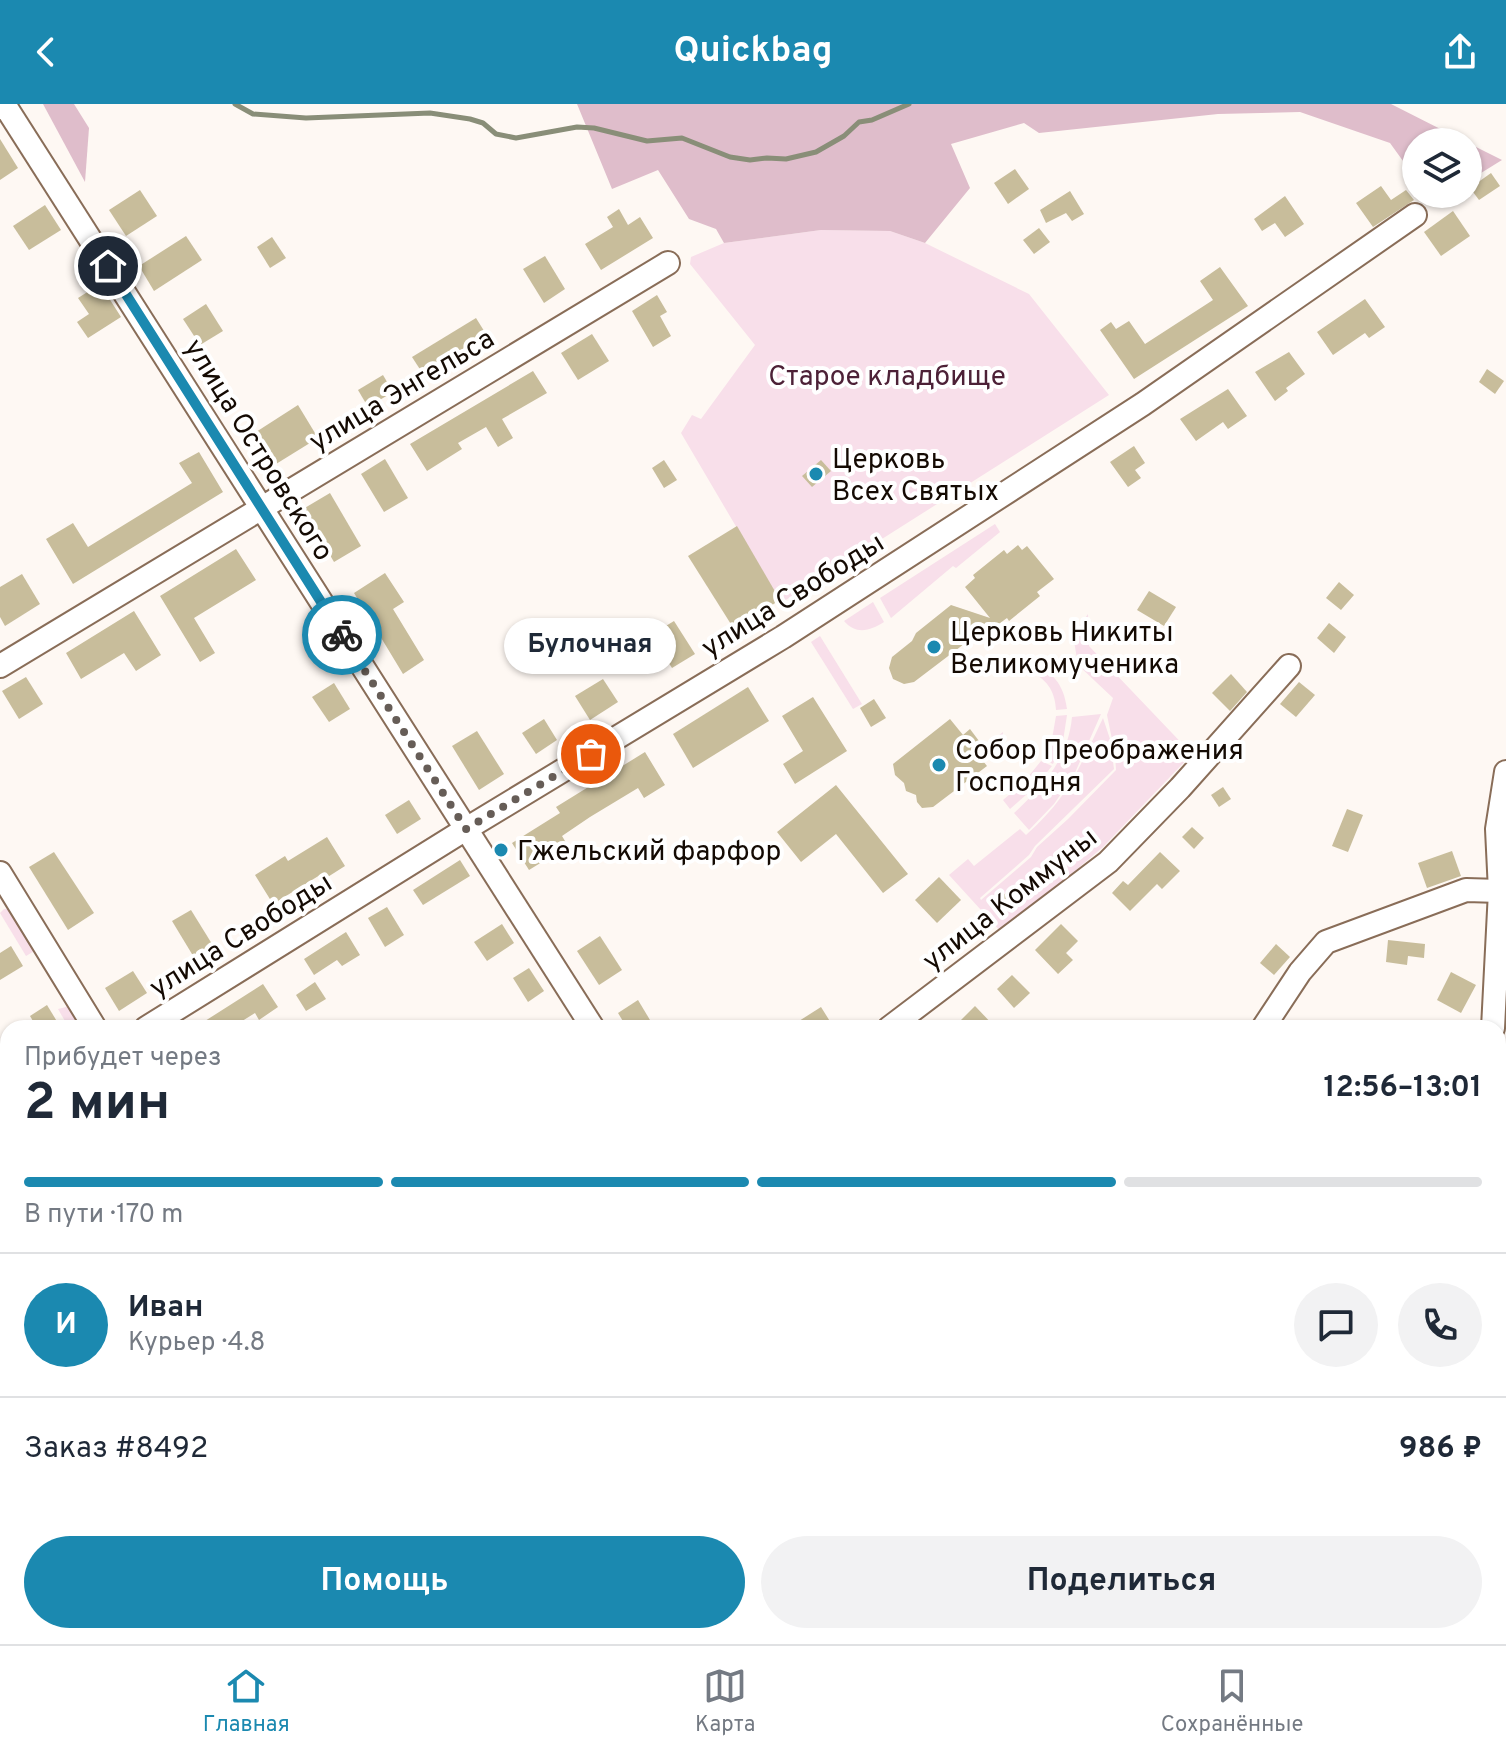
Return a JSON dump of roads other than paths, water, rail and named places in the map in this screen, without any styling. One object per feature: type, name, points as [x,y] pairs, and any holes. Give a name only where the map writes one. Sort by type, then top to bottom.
[{"type":"street","name":"улица Островского","points":[[4,104],[588,1020]]},
{"type":"street","name":"улица Свободы","points":[[159,1020],[762,650],[1143,404],[1415,215]]},
{"type":"street","name":"улица Энгельса","points":[[0,666],[668,263]]},
{"type":"street","name":"улица Коммуны","points":[[900,1020],[1108,862],[1180,788],[1289,666]]},
{"type":"street","points":[[1493,1020],[1500,891],[1497,829],[1506,772]]},
{"type":"street","points":[[0,873],[90,1020]]},
{"type":"street","points":[[1268,1020],[1300,972],[1326,942],[1466,890],[1500,891]]},
{"type":"waterway","points":[[235,104],[253,114],[306,118],[430,113],[470,119],[483,123],[496,134],[516,138],[577,127],[594,128],[647,141],[682,138],[730,157],[750,160],[786,159],[816,152],[844,136],[859,122],[872,120],[909,104]]},
{"type":"place","name":"Церковь Всех Святых","points":[[816,474]]},
{"type":"place","name":"Церковь Никиты Великомученика","points":[[934,647]]},
{"type":"place","name":"Булочная","points":[[591,754]]},
{"type":"place","name":"Собор Преображения Господня","points":[[939,765]]},
{"type":"place","name":"Гжельский фарфор","points":[[501,850]]},
{"type":"park label","name":"Старое кладбище","points":[[887,375]]}]
